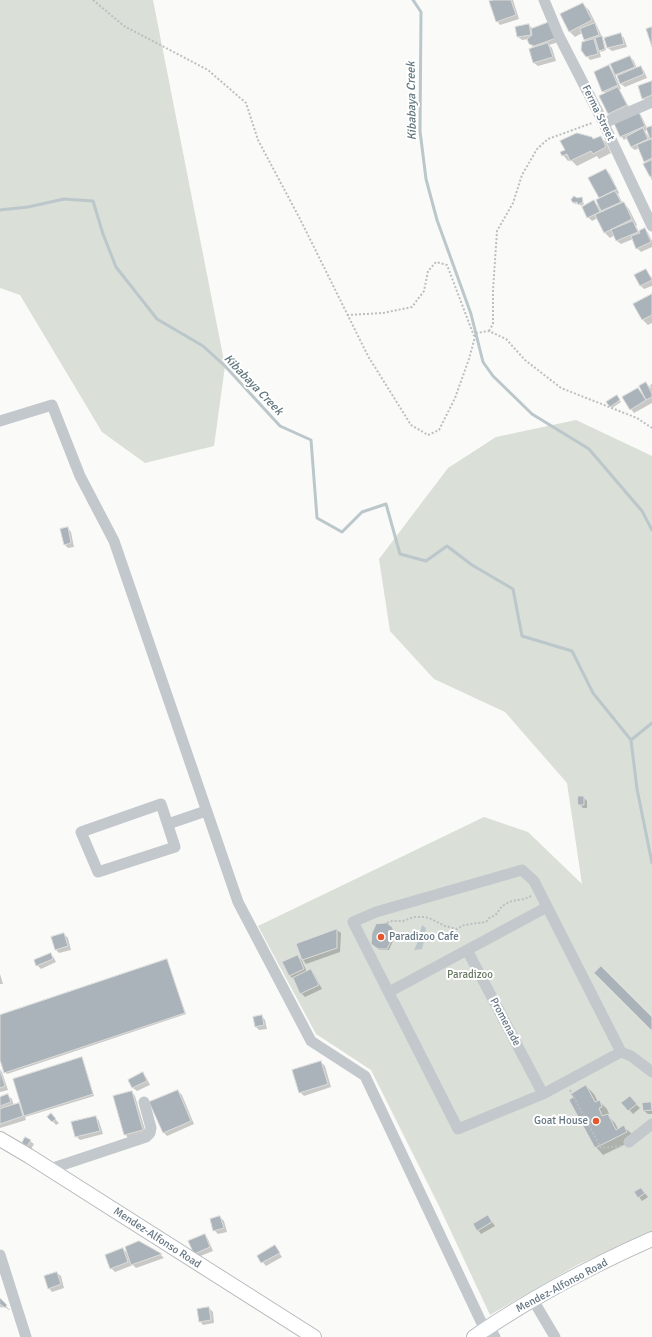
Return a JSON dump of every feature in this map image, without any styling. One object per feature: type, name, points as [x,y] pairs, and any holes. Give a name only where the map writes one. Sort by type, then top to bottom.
[{"type":"main road","name":"Mendez-Alfonso Road","points":[[0,1139],[50,1169],[314,1337]]},
{"type":"main road","name":"Mendez-Alfonso Road","points":[[486,1333],[533,1300],[573,1278],[652,1239]]},
{"type":"street","name":"Ferma Street","points":[[544,0],[559,36],[603,121],[652,226]]},
{"type":"street","points":[[603,121],[652,102]]},
{"type":"street","points":[[0,422],[52,405],[80,476],[114,541],[238,902],[311,1041],[365,1076],[486,1333]]},
{"type":"street","points":[[161,804],[168,824],[175,847],[98,872],[81,832],[161,804]]},
{"type":"street","points":[[168,824],[206,811]]},
{"type":"street","points":[[621,1052],[543,1094],[458,1129],[353,922],[376,912],[522,870],[534,882],[621,1052],[631,1056],[652,1072]]},
{"type":"street","points":[[388,992],[547,907]]},
{"type":"street","name":"Promenade","points":[[466,950],[543,1094]]},
{"type":"street","points":[[50,1169],[146,1137],[150,1133],[151,1128],[144,1102]]},
{"type":"street","points":[[629,1142],[652,1124]]},
{"type":"street","points":[[0,1255],[26,1337]]},
{"type":"street","points":[[533,1300],[555,1337]]},
{"type":"path","points":[[93,0],[124,26],[208,70],[246,103],[258,140],[300,219],[368,356],[411,425],[428,435],[439,430],[456,398],[476,332],[489,331],[506,339],[524,360],[561,388],[637,418],[652,428]]},
{"type":"path","points":[[489,331],[493,324],[497,231],[513,204],[522,175],[537,149],[548,139],[603,121]]},
{"type":"path","points":[[347,314],[383,313],[412,307],[424,291],[428,271],[436,262],[447,265],[474,336]]},
{"type":"path","points":[[387,923],[424,917],[445,926],[457,929],[464,925],[486,922],[490,917],[495,916],[498,913],[502,906],[513,900],[519,901],[527,899],[539,892]]},
{"type":"path","points":[[566,1081],[601,1148],[622,1146],[629,1142]]},
{"type":"green space","points":[[0,0],[153,0],[225,366],[214,446],[145,463],[102,432],[20,295],[0,288]]},
{"type":"green space","name":"Paradizoo","points":[[576,420],[652,456],[652,1232],[577,1265],[490,1315],[439,1206],[371,1070],[316,1034],[258,926],[484,817],[528,832],[582,884],[567,783],[505,712],[434,679],[390,631],[379,559],[448,468],[496,437]]},
{"type":"shaded area","points":[[422,925],[426,928],[422,949],[414,950],[418,941]]},
{"type":"building","points":[[511,0],[516,15],[496,22],[489,1]]},
{"type":"building","points":[[583,3],[592,20],[569,32],[560,14]]},
{"type":"building","points":[[549,22],[556,38],[534,46],[529,44],[527,39],[532,35],[531,29]]},
{"type":"building","points":[[595,23],[599,35],[584,40],[580,29]]},
{"type":"building","points":[[529,24],[531,35],[517,37],[515,27]]},
{"type":"building","points":[[652,27],[652,47],[646,29]]},
{"type":"building","points":[[621,33],[624,44],[607,48],[604,38]]},
{"type":"building","points":[[602,36],[605,49],[599,51],[595,38]]},
{"type":"building","points":[[594,39],[598,54],[586,57],[581,50],[582,42]]},
{"type":"building","points":[[548,43],[553,57],[533,63],[529,49]]},
{"type":"building","points":[[630,56],[635,67],[615,75],[610,64]]},
{"type":"building","points":[[609,65],[618,85],[602,92],[594,72]]},
{"type":"building","points":[[641,66],[644,74],[620,84],[617,76]]},
{"type":"building","points":[[652,81],[652,95],[642,99],[638,86]]},
{"type":"building","points":[[618,87],[627,105],[608,114],[599,96]]},
{"type":"building","points":[[638,110],[645,126],[620,137],[613,121]]},
{"type":"building","points":[[652,126],[652,138],[650,139],[646,128]]},
{"type":"building","points":[[643,128],[648,139],[631,147],[626,137]]},
{"type":"building","points":[[577,133],[592,137],[593,139],[601,136],[606,147],[593,154],[591,151],[570,161],[567,154],[562,156],[560,152],[565,150],[560,141]]},
{"type":"building","points":[[652,139],[652,158],[644,162],[637,145]]},
{"type":"building","points":[[652,160],[652,176],[650,177],[643,164]]},
{"type":"building","points":[[606,169],[617,189],[599,198],[588,178]]},
{"type":"building","points":[[615,191],[621,202],[601,211],[596,200]]},
{"type":"building","points":[[574,196],[577,198],[582,197],[583,202],[578,205],[577,202],[573,203],[571,200]]},
{"type":"building","points":[[594,200],[600,212],[587,218],[582,207]]},
{"type":"building","points":[[624,202],[632,219],[604,233],[595,215]]},
{"type":"building","points":[[633,221],[638,232],[616,241],[611,230]]},
{"type":"building","points":[[645,228],[651,242],[636,249],[631,236],[640,233],[639,231]]},
{"type":"building","points":[[646,269],[652,280],[640,286],[634,275]]},
{"type":"building","points":[[652,294],[652,315],[642,320],[633,304]]},
{"type":"building","points":[[646,382],[652,397],[646,400],[639,386]]},
{"type":"building","points":[[638,388],[646,400],[630,410],[622,397]]},
{"type":"building","points":[[617,395],[620,400],[610,407],[606,402]]},
{"type":"building","points":[[68,527],[71,543],[64,545],[60,529]]},
{"type":"building","points":[[578,796],[584,796],[584,805],[578,805]]},
{"type":"building","points":[[387,923],[393,928],[392,939],[387,949],[378,949],[371,944],[372,933],[376,924]]},
{"type":"building","points":[[337,929],[337,948],[302,960],[296,944]]},
{"type":"building","points":[[64,933],[68,946],[55,950],[51,937]]},
{"type":"building","points":[[51,953],[53,959],[36,966],[34,960]]},
{"type":"building","points":[[298,955],[304,969],[289,976],[282,962]]},
{"type":"building","points":[[167,959],[185,1013],[4,1073],[0,1060],[0,1015]]},
{"type":"building","points":[[601,966],[652,1017],[652,1031],[594,973]]},
{"type":"building","points":[[311,969],[319,985],[300,994],[293,978]]},
{"type":"building","points":[[262,1015],[264,1025],[255,1027],[253,1017]]},
{"type":"building","points":[[82,1057],[93,1094],[24,1116],[13,1079]]},
{"type":"building","points":[[321,1061],[328,1084],[299,1093],[292,1070]]},
{"type":"building","points":[[0,1070],[5,1086],[0,1088]]},
{"type":"building","points":[[143,1072],[147,1081],[132,1088],[128,1080]]},
{"type":"building","name":"Goat House","points":[[586,1085],[595,1102],[600,1100],[602,1107],[599,1108],[602,1116],[608,1114],[616,1130],[624,1125],[627,1132],[595,1148],[569,1100],[573,1097],[571,1094]]},
{"type":"building","points":[[178,1090],[191,1121],[163,1133],[149,1102]]},
{"type":"building","points":[[132,1091],[143,1130],[124,1135],[113,1096]]},
{"type":"building","points":[[8,1094],[11,1102],[0,1106],[0,1097]]},
{"type":"building","points":[[630,1096],[637,1104],[628,1111],[621,1103]]},
{"type":"building","points":[[651,1102],[652,1110],[643,1111],[642,1103]]},
{"type":"building","points":[[19,1103],[23,1116],[0,1124],[0,1109]]},
{"type":"building","points":[[51,1113],[56,1119],[52,1122],[47,1117]]},
{"type":"building","points":[[96,1116],[100,1131],[75,1137],[71,1122]]},
{"type":"building","points":[[25,1137],[31,1140],[27,1146],[22,1143]]},
{"type":"building","points":[[641,1188],[645,1193],[638,1198],[634,1192]]},
{"type":"building","points":[[488,1215],[492,1222],[477,1231],[473,1224]]},
{"type":"building","points":[[220,1216],[224,1228],[213,1231],[210,1219]]},
{"type":"building","points":[[205,1234],[210,1247],[194,1254],[188,1241]]},
{"type":"building","points":[[139,1241],[162,1254],[131,1265],[125,1247]]},
{"type":"building","points":[[275,1245],[280,1253],[261,1263],[257,1256]]},
{"type":"building","points":[[123,1248],[128,1262],[110,1269],[105,1255]]},
{"type":"building","points":[[57,1272],[61,1284],[48,1289],[44,1276]]},
{"type":"building","points":[[0,1298],[7,1305],[5,1308],[0,1304]]},
{"type":"building","points":[[209,1307],[211,1320],[199,1322],[197,1309]]},
{"type":"waterway","name":"Kibabaya Creek","points":[[413,0],[421,12],[420,131],[426,179],[437,220],[471,314],[483,362],[493,376],[532,414],[589,449],[642,511],[652,530]]},
{"type":"waterway","name":"Kibabaya Creek","points":[[0,210],[28,207],[64,199],[93,201],[103,234],[116,267],[157,319],[203,346],[225,366],[280,426],[311,440],[317,518],[342,532],[362,512],[386,504],[400,554],[426,561],[447,546],[472,565],[513,589],[522,636],[572,651],[593,693],[631,740],[637,789],[652,863]]},
{"type":"waterway","name":"Kibabaya Creek","points":[[631,740],[652,723]]},
{"type":"place","name":"Paradizoo Cafe","points":[[381,937]]},
{"type":"place","name":"Goat House","points":[[596,1121]]}]
